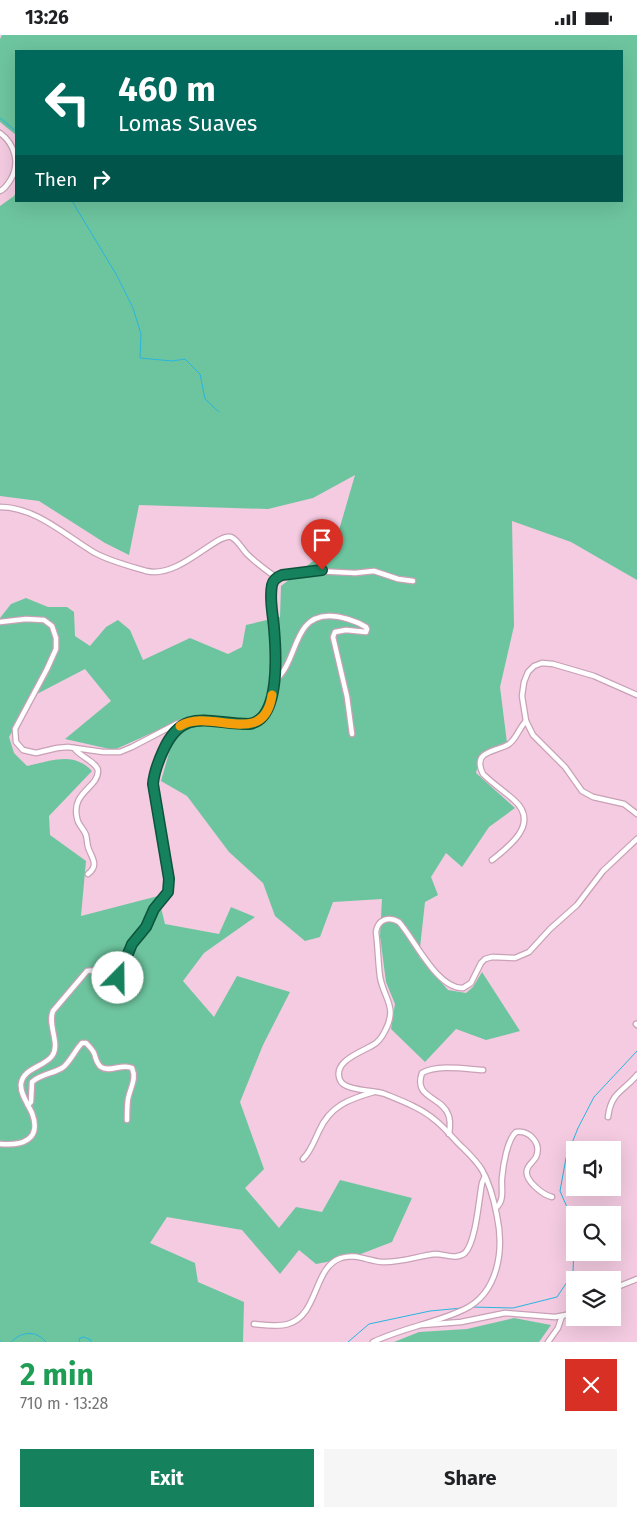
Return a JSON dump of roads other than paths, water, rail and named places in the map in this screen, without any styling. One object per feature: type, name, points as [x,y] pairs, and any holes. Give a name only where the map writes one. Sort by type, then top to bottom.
[{"type":"street","points":[[0,133],[10,143],[15,159]]},
{"type":"street","points":[[0,191],[4,189],[12,178],[15,169]]},
{"type":"street","points":[[0,186],[12,178]]},
{"type":"street","points":[[0,507],[18,510],[44,521],[102,556],[153,572],[177,567],[222,538],[229,537],[236,540],[247,554],[277,578]]},
{"type":"street","points":[[0,622],[26,619],[44,620],[52,626],[56,638],[55,652],[44,677],[16,725],[14,735],[17,745],[23,750],[32,753],[62,747],[103,752],[123,751],[176,724],[190,721],[244,724],[258,722],[264,717],[268,710],[274,682],[276,652],[271,596],[272,583],[277,578],[285,575],[316,571],[355,573],[370,571],[413,581]]},
{"type":"street","points":[[274,682],[283,673],[305,626],[311,620],[322,616],[338,617],[366,627],[366,632],[341,631],[335,632],[333,637],[347,697],[352,734]]},
{"type":"street","points":[[637,695],[594,676],[553,664],[539,663],[531,669],[524,682],[522,701],[526,721],[536,739],[565,767],[584,793],[620,803],[637,814]]},
{"type":"street","points":[[0,1144],[17,1145],[29,1139],[32,1133],[34,1123],[22,1091],[21,1083],[29,1071],[49,1059],[53,1054],[55,1047],[50,1019],[53,1011],[87,971],[96,971],[109,981],[118,978],[132,944],[146,927],[154,909],[168,892],[169,879],[153,779],[169,738],[177,729],[190,721]]},
{"type":"street","points":[[492,860],[510,847],[517,839],[522,828],[523,816],[517,803],[483,774],[481,760],[486,753],[509,743],[526,721]]},
{"type":"street","points":[[74,748],[78,755],[98,769],[94,780],[79,798],[76,808],[77,819],[86,834],[89,849],[94,859],[94,868],[88,874]]},
{"type":"street","points":[[373,1342],[465,1309],[474,1303],[489,1286],[495,1274],[500,1250],[500,1230],[496,1208],[485,1176],[476,1161],[435,1120],[415,1108],[376,1092],[346,1086],[341,1082],[339,1075],[344,1063],[377,1042],[388,1025],[390,1006],[382,984],[376,932],[379,923],[389,919],[399,922],[425,958],[444,980],[455,987],[463,988],[470,985],[485,959],[492,957],[516,958],[529,952],[550,929],[577,905],[602,871],[637,839]]},
{"type":"street","points":[[28,1105],[31,1102],[32,1082],[37,1077],[59,1070],[66,1065],[75,1050],[82,1043],[86,1043],[94,1052],[97,1063],[103,1068],[132,1067],[134,1079],[128,1101],[127,1120]]},
{"type":"street","points":[[449,1135],[449,1115],[446,1110],[422,1090],[420,1085],[422,1073],[438,1068],[483,1070]]},
{"type":"street","points":[[608,1117],[609,1108],[614,1097],[637,1075]]},
{"type":"street","points":[[303,1159],[311,1149],[324,1119],[331,1111],[351,1100],[376,1092]]},
{"type":"street","points":[[496,1208],[502,1200],[502,1178],[508,1145],[516,1132],[521,1131],[535,1140],[537,1147],[537,1153],[527,1169],[527,1174],[538,1190],[552,1197]]},
{"type":"street","points":[[254,1325],[282,1325],[299,1319],[315,1296],[327,1268],[332,1262],[341,1258],[353,1256],[388,1262],[436,1254],[456,1256],[463,1254],[472,1238],[485,1176]]},
{"type":"street","points":[[621,1285],[637,1279]]},
{"type":"street","points":[[415,1326],[461,1322],[505,1313],[548,1317],[566,1314]]},
{"type":"street","points":[[548,1342],[558,1328],[562,1316]]},
{"type":"waterway","points":[[0,118],[15,130]]},
{"type":"waterway","points":[[73,202],[116,274],[133,308],[141,334],[140,358],[172,361],[185,359],[200,374],[205,399],[219,412]]},
{"type":"waterway","points":[[471,1307],[513,1308],[557,1297],[573,1273],[574,1244],[570,1214],[560,1191],[566,1158],[578,1128],[594,1097],[637,1051]]},
{"type":"waterway","points":[[348,1342],[369,1324],[430,1311],[462,1308]]},
{"type":"waterway","points":[[11,1342],[15,1338],[29,1333],[38,1335],[46,1342]]},
{"type":"waterway","points":[[79,1342],[80,1338],[84,1337],[91,1340],[91,1342]]}]
